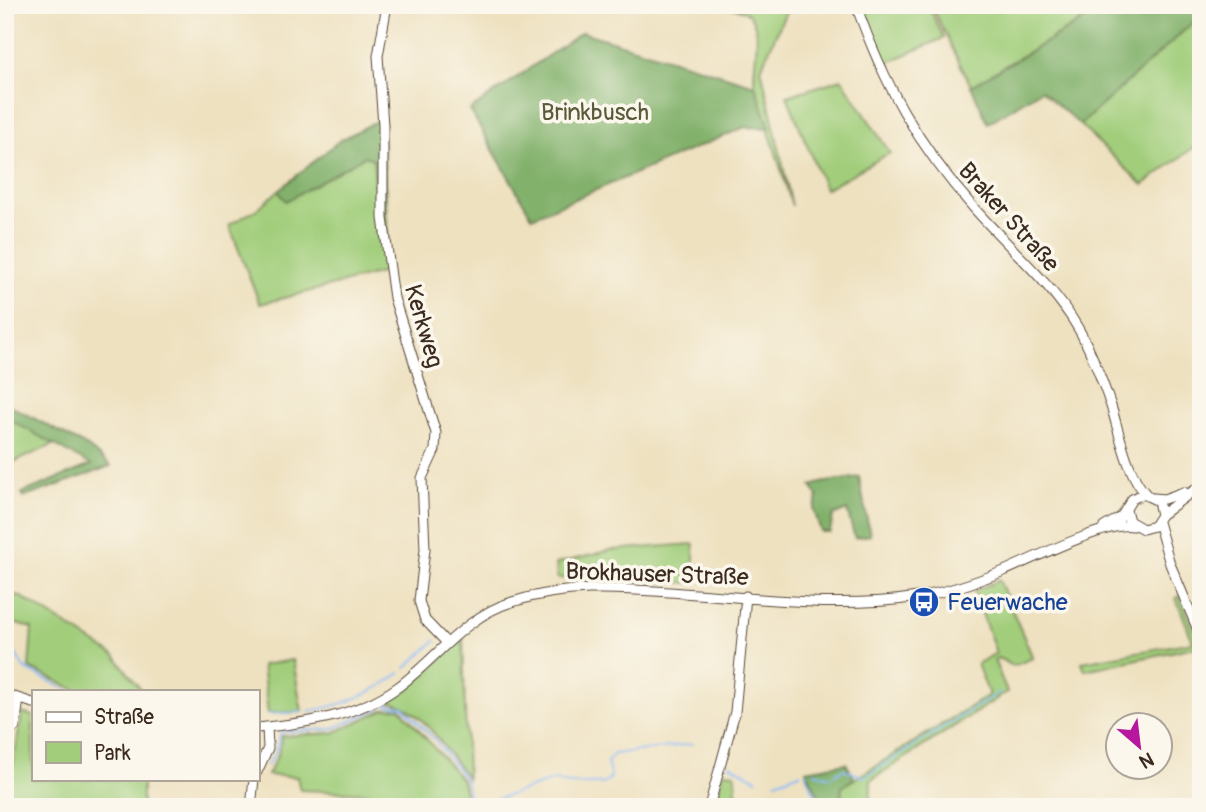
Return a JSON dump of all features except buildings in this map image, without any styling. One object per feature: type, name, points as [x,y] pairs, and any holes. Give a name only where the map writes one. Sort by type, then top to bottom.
[{"type":"street","name":"Kerkweg","points":[[387,5],[378,56],[383,125],[383,218],[394,298],[436,433],[435,450],[422,478],[425,549],[419,606],[425,620],[447,643]]},
{"type":"street","name":"Braker Straße","points":[[856,5],[883,75],[918,140],[971,206],[1061,304],[1079,329],[1107,396],[1127,457],[1141,488],[1151,496]]},
{"type":"street","name":"Braker Straße","points":[[1127,457],[1132,499]]},
{"type":"street","points":[[1198,487],[1167,498],[1151,496],[1132,499],[1126,510],[1133,526],[1151,535],[1170,565],[1201,637]]},
{"type":"street","points":[[1143,529],[1198,487]]},
{"type":"street","points":[[1151,496],[1160,505],[1159,519],[1170,565]]},
{"type":"street","name":"Brokhauser Straße","points":[[1084,537],[1121,517],[1126,510]]},
{"type":"street","name":"Brokhauser Straße","points":[[262,727],[321,720],[370,703],[409,678],[476,620],[507,603],[552,591],[604,588],[857,601],[919,597],[968,584],[1084,537],[1124,525],[1133,526]]},
{"type":"street","points":[[709,807],[735,712],[746,596]]},
{"type":"street","points":[[5,694],[32,704]]},
{"type":"street","points":[[5,726],[15,727],[19,699]]},
{"type":"street","points":[[259,768],[268,748],[262,727]]},
{"type":"street","points":[[251,807],[254,780]]},
{"type":"green space","points":[[715,5],[789,5],[761,68],[792,206],[754,82],[757,43],[754,24],[750,16],[743,11]]},
{"type":"green space","points":[[863,5],[928,5],[944,38],[882,65]]},
{"type":"green space","points":[[931,5],[1070,5],[1089,16],[971,86]]},
{"type":"green space","points":[[1070,5],[1201,5],[1201,15],[1080,125],[1041,90],[988,123],[971,86],[1089,17]]},
{"type":"green space","points":[[1201,15],[1201,142],[1143,185],[1080,125]]},
{"type":"green space","name":"Brinkbusch","points":[[582,32],[755,85],[770,128],[745,127],[532,217],[470,110]]},
{"type":"green space","points":[[842,79],[890,153],[825,189],[787,96]]},
{"type":"green space","points":[[382,118],[388,242],[379,242],[373,159],[365,156],[286,201],[278,191],[340,140]]},
{"type":"green space","points":[[365,156],[374,159],[379,241],[383,242],[385,272],[260,304],[229,225],[257,209],[278,191],[286,200]]},
{"type":"green space","points":[[5,403],[88,447],[111,466],[23,498],[22,493],[91,465],[5,417]]},
{"type":"green space","points":[[5,417],[55,444],[5,466]]},
{"type":"green space","points":[[859,477],[870,535],[855,538],[847,510],[833,516],[830,532],[821,532],[814,510],[818,497],[811,486]]},
{"type":"green space","points":[[694,544],[694,583],[557,578],[556,564],[611,550]]},
{"type":"green space","points":[[999,580],[1033,658],[1013,666],[998,658],[994,660],[1007,692],[871,780],[870,807],[834,807],[841,798],[842,787],[989,695],[977,664],[996,653],[974,591]]},
{"type":"green space","points":[[5,591],[23,598],[115,656],[141,690],[76,690],[29,668],[32,628],[5,621]]},
{"type":"green space","points":[[1180,596],[1201,646],[1201,660],[1195,647],[1085,670],[1082,662],[1193,642],[1176,598]]},
{"type":"green space","points":[[463,638],[467,778],[423,721],[401,705],[389,702],[410,688]]},
{"type":"green space","points":[[293,660],[302,712],[268,713],[262,665]]},
{"type":"green space","points":[[400,708],[462,780],[468,807],[370,807],[370,793],[300,790],[297,777],[267,775],[278,755],[282,736],[333,733],[385,709]]},
{"type":"green space","points":[[22,713],[32,716],[32,780],[142,780],[142,807],[5,807],[5,765],[13,766]]},
{"type":"green space","points":[[846,763],[854,778],[842,787],[841,798],[834,807],[824,807],[806,770]]},
{"type":"green space","points":[[724,772],[735,773],[737,807],[713,807]]},
{"type":"waterway","points":[[5,636],[24,668],[67,690]]},
{"type":"waterway","points":[[406,668],[436,640]]},
{"type":"waterway","points":[[309,711],[357,698],[400,673]]},
{"type":"waterway","points":[[815,772],[830,777],[843,769],[864,777],[1000,692]]},
{"type":"waterway","points":[[386,705],[403,707],[435,740],[465,779],[471,807]]},
{"type":"waterway","points":[[267,765],[275,753],[281,732],[332,729],[381,707]]},
{"type":"waterway","points":[[269,714],[302,712]]},
{"type":"waterway","points":[[472,807],[555,780],[573,784],[603,784],[611,778],[607,762],[614,754],[693,744]]},
{"type":"waterway","points":[[729,764],[757,779]]},
{"type":"waterway","points":[[776,782],[800,773]]},
{"type":"waterway","points":[[808,773],[806,775],[818,801],[814,807]]},
{"type":"place","name":"Feuerwache","points":[[924,602]]}]
